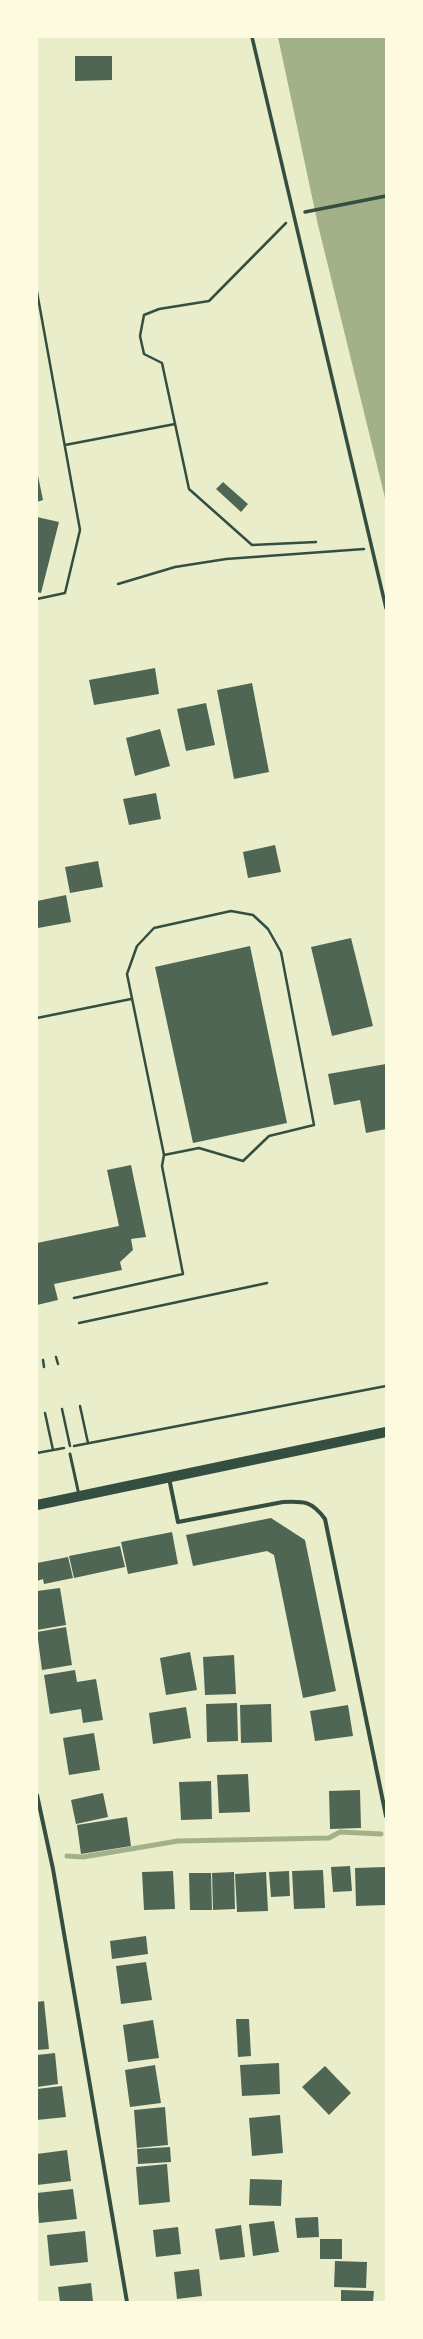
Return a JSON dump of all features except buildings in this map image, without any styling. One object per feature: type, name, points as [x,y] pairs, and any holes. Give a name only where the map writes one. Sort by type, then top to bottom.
[{"type":"main road","points":[[37,1505],[386,1432]]},
{"type":"street","points":[[252,37],[386,608]]},
{"type":"street","points":[[305,212],[386,196]]},
{"type":"street","points":[[169,1477],[178,1522],[283,1502],[301,1501],[316,1506],[325,1519],[386,1816]]},
{"type":"street","points":[[37,1795],[53,1869],[127,2302]]},
{"type":"lane","points":[[70,1454],[79,1496]]},
{"type":"path","points":[[294,214],[209,301],[159,309],[144,315],[140,336],[144,354],[162,363],[189,489],[252,545],[316,542]]},
{"type":"path","points":[[37,292],[80,530],[65,593],[37,599]]},
{"type":"path","points":[[65,446],[175,424]]},
{"type":"path","points":[[118,584],[175,567],[226,559],[372,549]]},
{"type":"path","points":[[74,1298],[183,1274],[162,1166],[164,1155],[126,974],[137,946],[154,928],[231,911],[253,915],[268,929],[281,952],[314,1126],[269,1136],[243,1161],[199,1148],[164,1155]]},
{"type":"path","points":[[37,1018],[131,999]]},
{"type":"path","points":[[79,1323],[267,1283]]},
{"type":"path","points":[[56,1357],[58,1364]]},
{"type":"path","points":[[42,1360],[44,1367]]},
{"type":"path","points":[[37,1453],[386,1386]]},
{"type":"path","points":[[80,1406],[88,1443]]},
{"type":"path","points":[[62,1410],[70,1447]]},
{"type":"path","points":[[44,1413],[53,1450]]},
{"type":"shaded area","points":[[278,37],[386,37],[386,502],[318,225]]},
{"type":"waterway","points":[[67,1856],[83,1857],[178,1841],[329,1838],[340,1832],[381,1834]]}]
